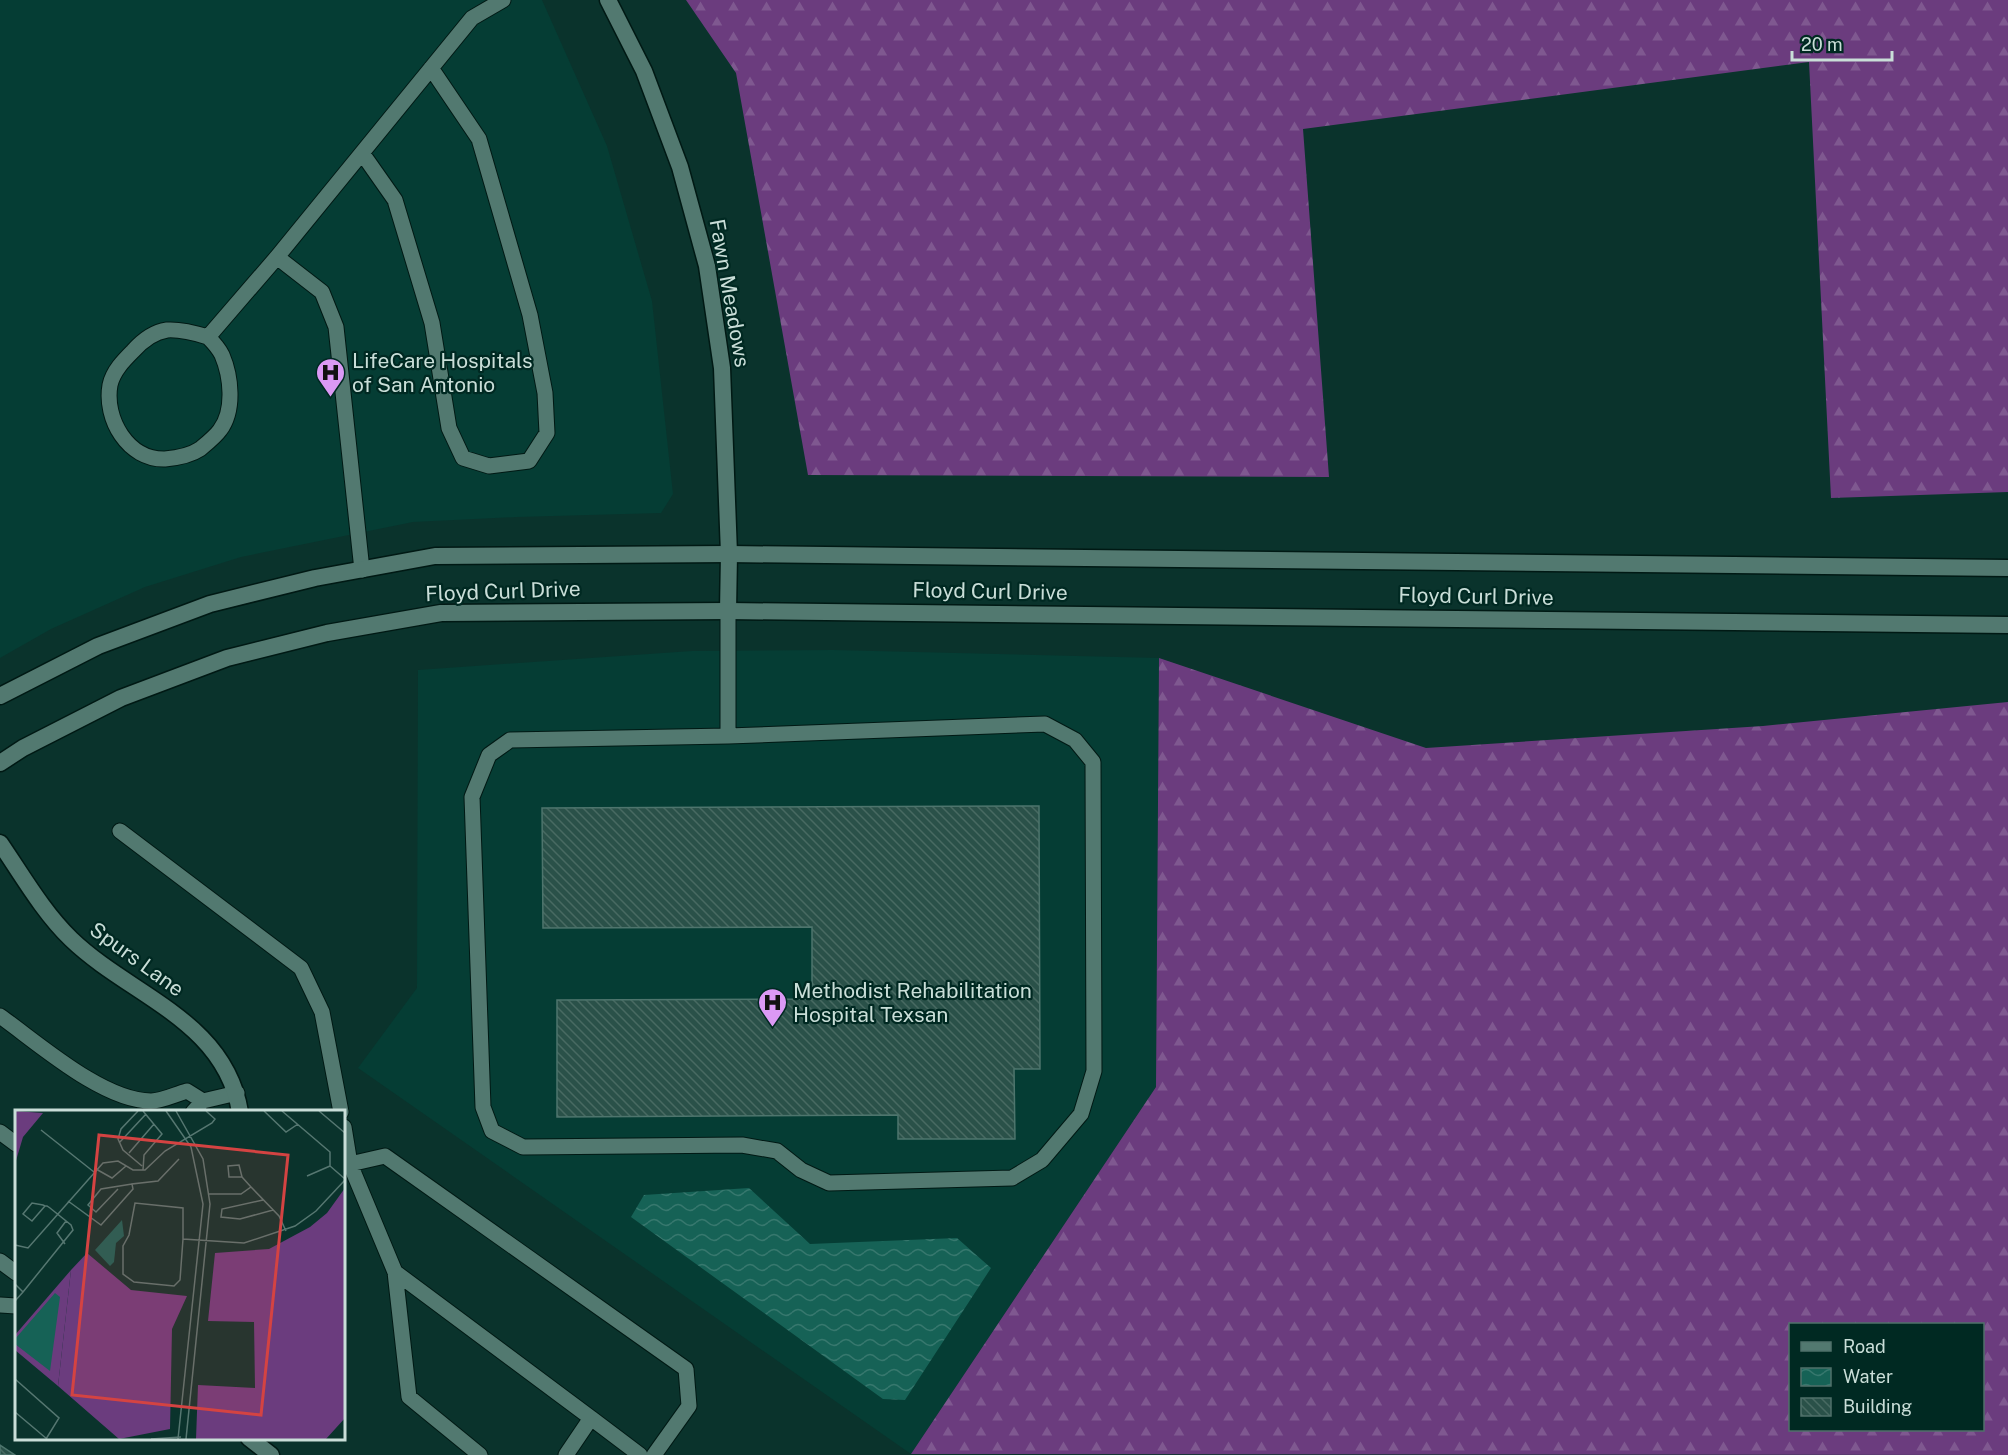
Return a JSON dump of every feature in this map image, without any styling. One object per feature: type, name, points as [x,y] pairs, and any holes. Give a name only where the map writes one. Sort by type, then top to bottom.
[{"type":"street","name":"Fawn Meadows","points":[[608,0],[644,71],[680,167],[706,266],[722,368],[729,554],[728,611]]},
{"type":"street","name":"Floyd Curl Drive","points":[[0,696],[98,646],[210,604],[315,578],[435,556],[729,554],[2008,568]]},
{"type":"street","name":"Floyd Curl Drive","points":[[0,763],[23,748],[121,698],[226,658],[327,633],[441,613],[728,611],[2008,625]]},
{"type":"street","name":"Spurs Lane","points":[[0,843],[52,917],[71,939],[202,1036],[232,1079],[240,1110]]},
{"type":"street","points":[[253,1440],[269,1448]]},
{"type":"lane","points":[[208,337],[277,257],[472,18],[503,0]]},
{"type":"lane","points":[[362,153],[395,200],[432,323],[449,428],[463,458],[489,466],[529,462],[547,434],[545,393],[530,315],[479,139],[431,68]]},
{"type":"lane","points":[[277,257],[322,292],[336,327],[362,570]]},
{"type":"lane","points":[[166,330],[184,330],[208,337],[222,354],[230,382],[230,404],[221,430],[197,450],[173,458],[153,459],[137,452],[120,433],[110,413],[110,384],[120,364],[143,339],[166,330]]},
{"type":"lane","points":[[728,611],[728,736]]},
{"type":"lane","points":[[1045,724],[1075,740],[1093,762],[1094,1071],[1080,1114],[1042,1160],[1012,1178],[829,1183],[801,1170],[777,1151],[742,1145],[523,1147],[492,1131],[483,1107],[472,797],[489,755],[510,740],[728,736],[1045,724]]},
{"type":"lane","points":[[120,831],[301,968],[322,1012],[341,1110]]},
{"type":"lane","points":[[0,1016],[74,1069],[120,1095],[152,1101],[187,1091],[199,1108],[237,1093]]},
{"type":"lane","points":[[0,1132],[15,1142]]},
{"type":"lane","points":[[345,1133],[350,1164],[395,1272],[409,1397],[480,1455]]},
{"type":"lane","points":[[350,1164],[385,1156],[687,1369],[689,1406],[654,1455]]},
{"type":"lane","points":[[0,1261],[15,1273]]},
{"type":"lane","points":[[395,1272],[640,1455]]},
{"type":"lane","points":[[0,1305],[15,1306]]},
{"type":"lane","points":[[566,1455],[591,1418]]},
{"type":"shaded area","name":"LifeCare Hospitals of San Antonio","points":[[0,0],[542,0],[607,146],[652,301],[673,494],[661,513],[413,522],[241,557],[145,587],[51,629],[0,658]]},
{"type":"shaded area","name":"Methodist Rehabilitation Hospital Texsan","points":[[833,650],[1159,658],[1156,1087],[911,1454],[358,1068],[417,988],[418,670],[692,651]]},
{"type":"green space","points":[[686,0],[2008,0],[2008,492],[1831,498],[1809,62],[1303,129],[1329,477],[808,475],[736,73]]},
{"type":"green space","points":[[1159,658],[1426,748],[1763,726],[2008,702],[2008,1455],[911,1454],[1156,1087]]},
{"type":"water","points":[[749,1188],[810,1244],[957,1238],[991,1268],[905,1400],[883,1399],[631,1217],[644,1195]]},
{"type":"building","points":[[1039,806],[1040,1069],[1014,1069],[1015,1139],[898,1139],[898,1115],[557,1117],[557,1000],[812,999],[812,927],[543,928],[542,808]]},
{"type":"building","points":[[0,1445],[15,1455],[0,1455]]},
{"type":"place","name":"LifeCare Hospitals of San Antonio","points":[[331,398]]},
{"type":"place","name":"Methodist Rehabilitation Hospital Texsan","points":[[772,1028]]}]
